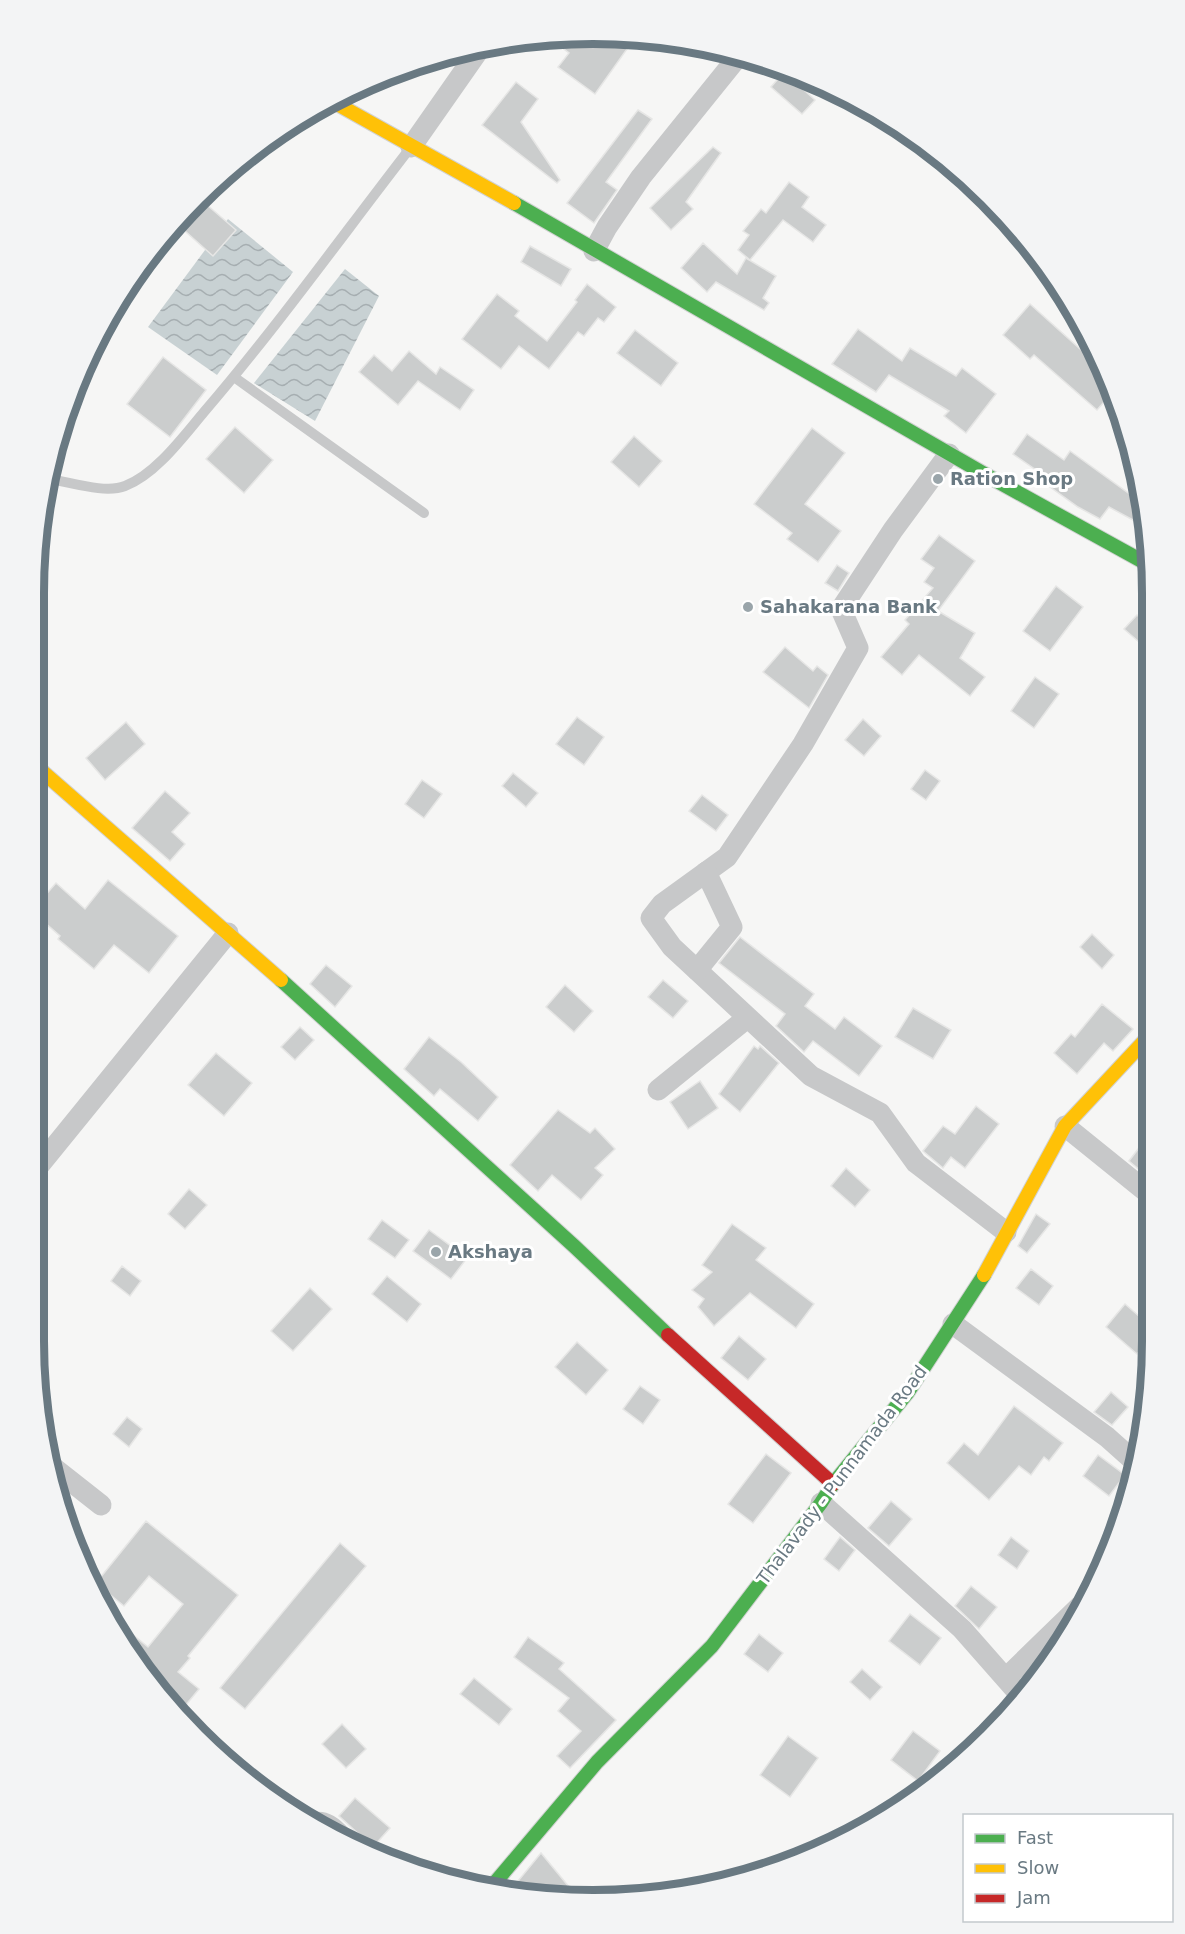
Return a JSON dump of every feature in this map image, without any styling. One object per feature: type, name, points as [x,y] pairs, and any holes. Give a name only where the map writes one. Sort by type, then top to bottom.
[{"type":"street","points":[[411,147],[474,56]]},
{"type":"street","points":[[594,251],[607,227],[641,177],[734,62]]},
{"type":"street","points":[[340,106],[949,454],[1140,560]]},
{"type":"street","points":[[949,454],[893,530],[841,609],[858,648],[802,744],[727,857],[663,904],[651,918],[672,947],[811,1076],[880,1113],[916,1163],[1006,1232]]},
{"type":"street","points":[[44,773],[228,933],[556,1230],[716,1380],[833,1484]]},
{"type":"street","points":[[697,970],[732,927],[706,872]]},
{"type":"street","points":[[44,1160],[228,933]]},
{"type":"street","points":[[658,1090],[747,1018]]},
{"type":"street","name":"Thalavady - Punnamada Road","points":[[496,1882],[597,1762],[712,1646],[833,1484],[908,1392],[982,1278],[1065,1126],[1142,1044]]},
{"type":"street","points":[[1065,1126],[1142,1188]]},
{"type":"street","points":[[953,1324],[1107,1437],[1129,1457]]},
{"type":"street","points":[[59,1472],[101,1505]]},
{"type":"street","points":[[821,1503],[962,1629],[1016,1690]]},
{"type":"street","points":[[1006,1678],[1065,1620]]},
{"type":"lane","points":[[55,480],[99,488],[122,487],[139,480],[173,448],[234,377],[411,147]]},
{"type":"lane","points":[[234,377],[424,513]]},
{"type":"water","points":[[228,219],[293,272],[217,375],[148,327]]},
{"type":"water","points":[[345,269],[379,296],[315,421],[254,383]]},
{"type":"building","points":[[558,45],[621,45],[627,49],[595,94],[558,67],[569,53]]},
{"type":"building","points":[[780,77],[795,82],[815,100],[802,114],[771,87]]},
{"type":"building","points":[[516,82],[538,99],[521,122],[560,180],[557,183],[482,125]]},
{"type":"building","points":[[638,110],[652,119],[606,182],[617,190],[594,223],[567,203]]},
{"type":"building","points":[[713,147],[721,153],[686,202],[693,209],[671,230],[650,208]]},
{"type":"building","points":[[789,182],[809,197],[802,207],[826,225],[813,242],[783,220],[750,260],[738,250],[749,235],[743,231],[761,209],[766,213]]},
{"type":"building","points":[[205,203],[236,230],[213,256],[182,229]]},
{"type":"building","points":[[703,243],[737,274],[746,258],[776,276],[763,298],[769,303],[764,310],[716,282],[707,292],[681,268]]},
{"type":"building","points":[[530,246],[571,269],[561,286],[521,262]]},
{"type":"building","points":[[587,284],[616,307],[604,322],[598,318],[584,336],[578,332],[549,369],[519,346],[501,369],[462,339],[497,294],[519,311],[515,316],[547,341],[577,302],[575,300]]},
{"type":"building","points":[[1030,304],[1088,356],[1106,400],[1097,410],[1034,355],[1030,359],[1003,335]]},
{"type":"building","points":[[858,329],[902,361],[910,348],[956,376],[962,368],[996,394],[966,433],[944,416],[949,411],[889,375],[876,392],[832,364]]},
{"type":"building","points":[[635,330],[678,363],[661,386],[617,353]]},
{"type":"building","points":[[409,351],[436,374],[440,367],[474,390],[460,410],[418,381],[398,405],[359,372],[374,355],[392,371]]},
{"type":"building","points":[[163,357],[206,390],[170,437],[127,404]]},
{"type":"building","points":[[235,427],[273,460],[244,493],[206,459]]},
{"type":"building","points":[[812,428],[845,453],[805,504],[841,531],[818,562],[787,539],[792,533],[754,504]]},
{"type":"building","points":[[1027,434],[1064,460],[1070,451],[1133,496],[1137,522],[1109,507],[1100,519],[1078,507],[1046,484],[1049,479],[1013,454]]},
{"type":"building","points":[[634,436],[662,461],[639,487],[611,462]]},
{"type":"building","points":[[939,535],[975,561],[938,611],[975,633],[960,658],[985,677],[970,696],[919,655],[902,675],[881,657],[909,624],[905,620],[933,588],[924,582],[934,568],[921,559]]},
{"type":"building","points":[[837,565],[849,573],[838,591],[825,583]]},
{"type":"building","points":[[1056,586],[1083,607],[1050,651],[1023,631]]},
{"type":"building","points":[[1137,615],[1142,620],[1142,638],[1139,642],[1124,629]]},
{"type":"building","points":[[785,647],[813,671],[817,666],[828,675],[809,708],[763,672]]},
{"type":"building","points":[[1035,677],[1059,694],[1034,728],[1011,711]]},
{"type":"building","points":[[577,717],[604,737],[584,765],[556,744]]},
{"type":"building","points":[[863,719],[881,736],[864,756],[845,740]]},
{"type":"building","points":[[126,722],[145,744],[105,780],[86,758]]},
{"type":"building","points":[[925,770],[940,781],[926,800],[911,789]]},
{"type":"building","points":[[513,773],[538,793],[526,807],[502,786]]},
{"type":"building","points":[[422,780],[442,794],[424,818],[405,804]]},
{"type":"building","points":[[165,791],[190,813],[172,832],[185,844],[170,861],[132,828]]},
{"type":"building","points":[[702,795],[728,815],[716,831],[689,811]]},
{"type":"building","points":[[108,880],[178,936],[149,973],[114,945],[94,969],[58,939],[60,936],[44,922],[44,897],[56,883],[85,909]]},
{"type":"building","points":[[1092,934],[1114,955],[1102,969],[1080,947]]},
{"type":"building","points":[[740,937],[814,994],[805,1006],[835,1029],[844,1017],[882,1046],[859,1076],[813,1041],[804,1052],[776,1026],[785,1014],[719,963]]},
{"type":"building","points":[[326,965],[352,986],[335,1007],[310,984]]},
{"type":"building","points":[[663,980],[688,1001],[673,1018],[648,997]]},
{"type":"building","points":[[565,985],[593,1011],[574,1032],[546,1007]]},
{"type":"building","points":[[1102,1004],[1133,1029],[1113,1051],[1104,1043],[1077,1074],[1054,1053],[1071,1034],[1075,1037]]},
{"type":"building","points":[[913,1008],[951,1030],[933,1059],[895,1037]]},
{"type":"building","points":[[300,1027],[314,1040],[295,1060],[281,1047]]},
{"type":"building","points":[[429,1037],[461,1062],[498,1097],[478,1121],[440,1089],[434,1096],[404,1069]]},
{"type":"building","points":[[754,1046],[758,1049],[760,1046],[779,1063],[740,1112],[719,1094]]},
{"type":"building","points":[[216,1053],[252,1083],[224,1116],[188,1085]]},
{"type":"building","points":[[700,1081],[718,1108],[688,1129],[670,1102]]},
{"type":"building","points":[[976,1106],[999,1124],[965,1168],[951,1157],[943,1168],[923,1151],[943,1126],[955,1134]]},
{"type":"building","points":[[558,1110],[590,1133],[595,1128],[615,1149],[595,1168],[603,1175],[581,1200],[552,1175],[538,1191],[510,1165]]},
{"type":"building","points":[[1142,1144],[1142,1172],[1129,1161]]},
{"type":"building","points":[[846,1168],[870,1190],[855,1207],[831,1186]]},
{"type":"building","points":[[189,1189],[207,1205],[185,1229],[168,1214]]},
{"type":"building","points":[[1036,1214],[1050,1224],[1027,1253],[1018,1246]]},
{"type":"building","points":[[382,1220],[409,1240],[395,1258],[368,1239]]},
{"type":"building","points":[[732,1224],[766,1248],[756,1260],[814,1304],[796,1328],[750,1293],[714,1326],[698,1307],[704,1299],[692,1290],[712,1272],[702,1265]]},
{"type":"building","points":[[429,1230],[467,1258],[451,1279],[413,1251]]},
{"type":"building","points":[[122,1266],[141,1281],[130,1296],[111,1281]]},
{"type":"building","points":[[1031,1269],[1053,1286],[1039,1305],[1016,1288]]},
{"type":"building","points":[[387,1276],[421,1304],[407,1322],[372,1294]]},
{"type":"building","points":[[310,1288],[332,1309],[293,1351],[271,1331]]},
{"type":"building","points":[[1125,1304],[1142,1319],[1142,1349],[1137,1354],[1106,1327]]},
{"type":"building","points":[[739,1336],[766,1359],[748,1380],[721,1358]]},
{"type":"building","points":[[577,1342],[608,1370],[586,1395],[555,1367]]},
{"type":"building","points":[[640,1386],[660,1400],[643,1424],[623,1409]]},
{"type":"building","points":[[1111,1392],[1128,1407],[1112,1425],[1094,1412]]},
{"type":"building","points":[[1014,1406],[1063,1443],[1049,1461],[1044,1457],[1031,1475],[1019,1466],[989,1500],[947,1463],[964,1443],[978,1455]]},
{"type":"building","points":[[127,1417],[142,1429],[129,1447],[113,1434]]},
{"type":"building","points":[[766,1454],[791,1473],[753,1523],[728,1504]]},
{"type":"building","points":[[1098,1455],[1125,1475],[1109,1496],[1083,1476]]},
{"type":"building","points":[[891,1501],[912,1519],[889,1546],[868,1528]]},
{"type":"building","points":[[146,1521],[238,1595],[188,1656],[190,1658],[178,1672],[199,1689],[184,1707],[157,1676],[124,1628],[148,1647],[183,1604],[149,1576],[124,1606],[102,1588],[98,1580]]},
{"type":"building","points":[[840,1537],[855,1550],[839,1571],[824,1559]]},
{"type":"building","points":[[1011,1537],[1029,1551],[1017,1569],[998,1555]]},
{"type":"building","points":[[340,1543],[366,1566],[245,1709],[220,1688]]},
{"type":"building","points":[[971,1586],[997,1607],[979,1629],[955,1606]]},
{"type":"building","points":[[910,1614],[941,1638],[920,1665],[889,1641]]},
{"type":"building","points":[[759,1634],[783,1653],[768,1672],[744,1654]]},
{"type":"building","points":[[528,1637],[564,1663],[559,1669],[616,1720],[570,1768],[557,1756],[581,1731],[558,1711],[569,1698],[514,1657]]},
{"type":"building","points":[[862,1669],[882,1687],[870,1700],[850,1682]]},
{"type":"building","points":[[474,1678],[512,1709],[499,1725],[460,1694]]},
{"type":"building","points":[[342,1724],[366,1749],[346,1768],[322,1744]]},
{"type":"building","points":[[913,1731],[940,1751],[918,1781],[891,1760]]},
{"type":"building","points":[[788,1736],[818,1758],[790,1797],[760,1775]]},
{"type":"building","points":[[355,1798],[390,1828],[374,1845],[339,1816]]},
{"type":"building","points":[[541,1853],[571,1889],[557,1889],[515,1885]]},
{"type":"traffic: fast","points":[[514,203],[995,480],[1140,560]]},
{"type":"traffic: fast","points":[[281,980],[574,1246],[668,1335]]},
{"type":"traffic: fast","points":[[496,1882],[597,1762],[712,1646],[833,1484],[908,1392],[984,1275]]},
{"type":"traffic: slow","points":[[340,105],[514,203]]},
{"type":"traffic: slow","points":[[44,773],[281,980]]},
{"type":"traffic: slow","points":[[984,1275],[1065,1126],[1142,1044]]},
{"type":"traffic: jam","points":[[668,1335],[833,1484]]},
{"type":"place","name":"Ration Shop","points":[[938,479]]},
{"type":"place","name":"Sahakarana Bank","points":[[748,607]]},
{"type":"place","name":"Akshaya","points":[[436,1252]]}]
